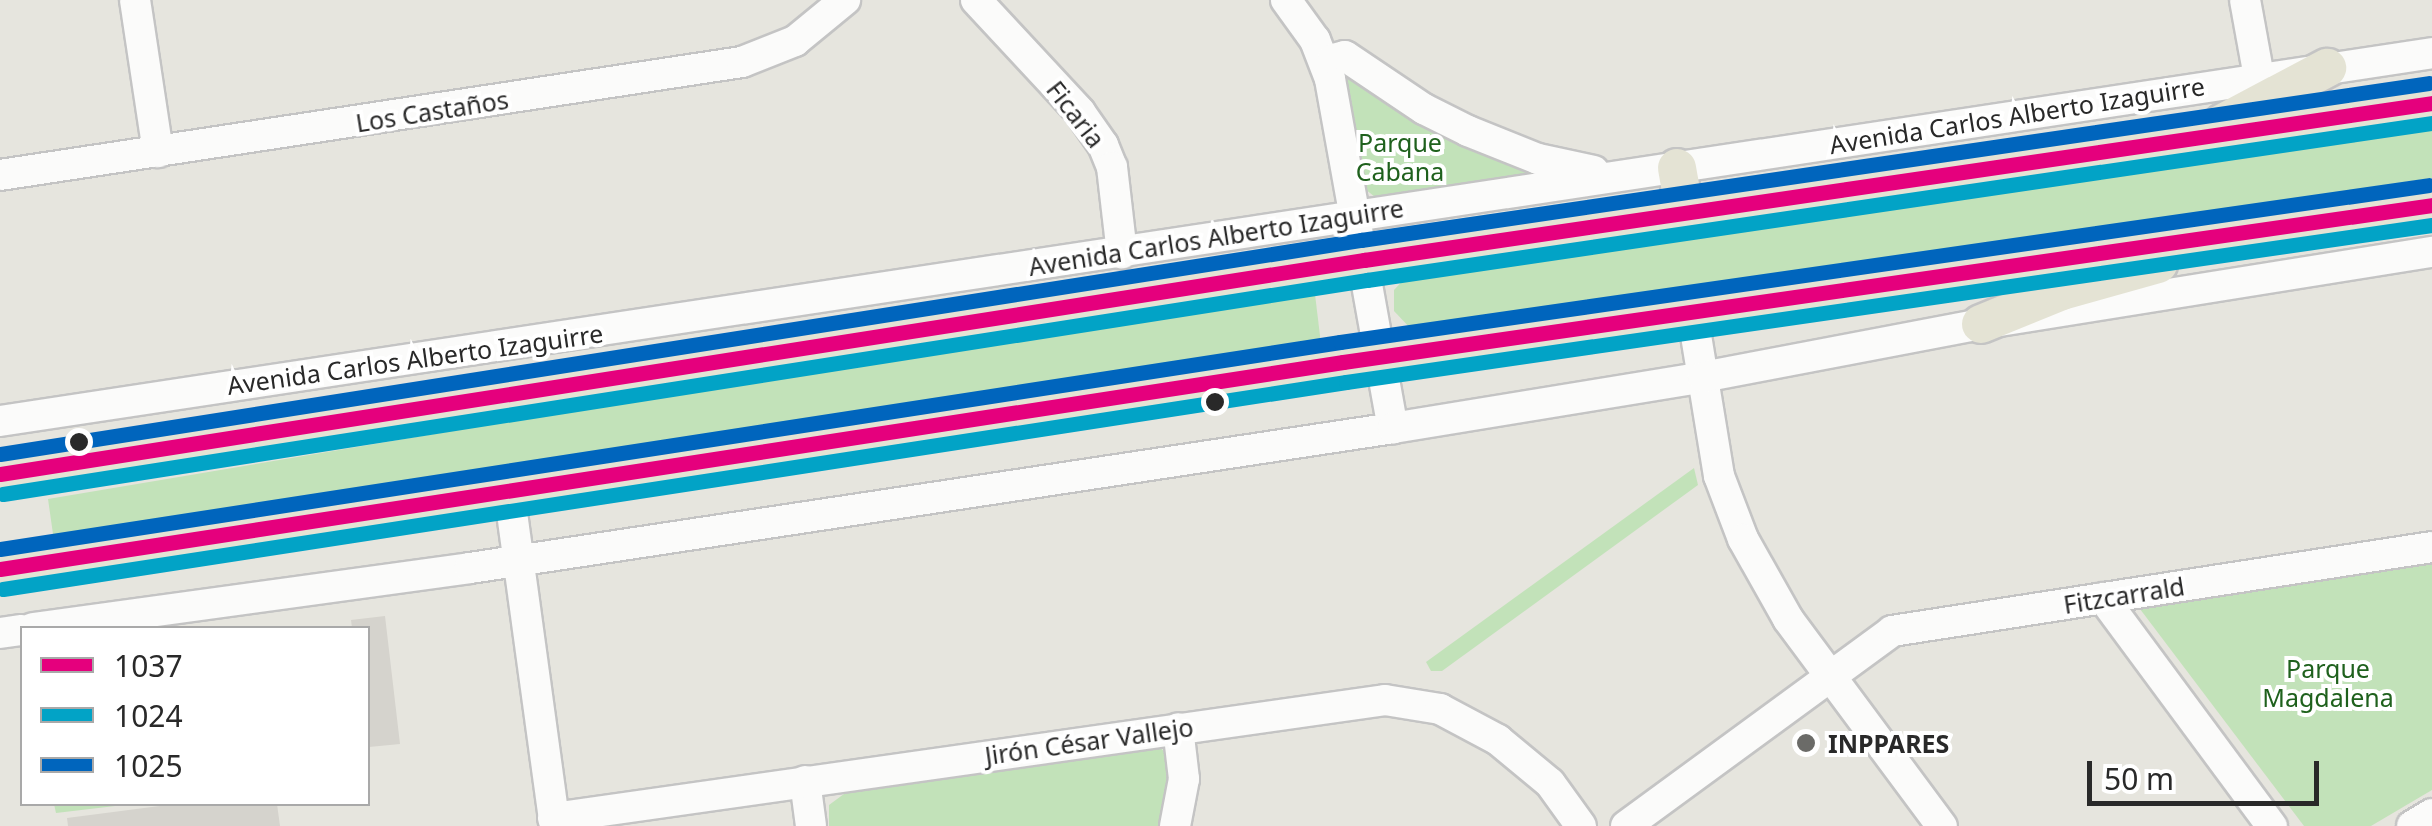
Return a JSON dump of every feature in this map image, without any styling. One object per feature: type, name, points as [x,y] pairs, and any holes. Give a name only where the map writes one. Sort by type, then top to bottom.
[{"type":"main road","points":[[2198,136],[2327,68]]},
{"type":"main road","name":"Avenida Carlos Alberto Izaguirre","points":[[0,474],[1364,260],[2432,103]]},
{"type":"main road","points":[[1676,168],[1685,214]]},
{"type":"main road","points":[[0,568],[1382,357],[2432,205]]},
{"type":"main road","points":[[1981,324],[2062,291],[2170,261],[2208,237]]},
{"type":"street","points":[[134,0],[158,152]]},
{"type":"street","name":"Los Castaños","points":[[0,175],[732,64],[795,40],[846,0]]},
{"type":"street","name":"Ficaria","points":[[976,0],[1080,112],[1103,145],[1112,167],[1122,253]]},
{"type":"street","points":[[1286,0],[1315,40],[1328,71],[1393,428]]},
{"type":"street","points":[[2245,0],[2260,78]]},
{"type":"street","name":"Avenida Carlos Alberto Izaguirre","points":[[0,421],[2432,52]]},
{"type":"street","points":[[1328,71],[1334,58],[1345,56],[1424,109],[1503,146],[1563,166],[1632,174]]},
{"type":"street","points":[[48,626],[519,561],[1393,428],[1703,378],[1981,324],[2432,252]]},
{"type":"street","points":[[1692,311],[1719,476],[1732,514],[1788,620],[1942,826]]},
{"type":"street","points":[[508,491],[554,822]]},
{"type":"street","name":"Fitzcarrald","points":[[1626,826],[1829,674],[1881,637],[1905,627],[2432,547]]},
{"type":"street","points":[[2103,598],[2272,826]]},
{"type":"street","name":"Jirón César Vallejo","points":[[554,822],[805,781],[1354,702],[1412,701],[1469,722],[1524,758],[1550,783],[1581,826]]},
{"type":"street","points":[[1175,826],[1184,779],[1178,728]]},
{"type":"street","points":[[805,781],[811,826]]},
{"type":"street","points":[[2412,826],[2432,814]]},
{"type":"green space","name":"Parque Cabana","points":[[1346,74],[1554,178],[1375,197],[1365,189]]},
{"type":"green space","points":[[2432,125],[2432,178],[1412,330],[1394,311],[1394,290],[1410,273]]},
{"type":"green space","points":[[1314,286],[1321,344],[54,541],[48,499]]},
{"type":"green space","points":[[1694,468],[1698,485],[1442,671],[1431,671],[1426,662]]},
{"type":"green space","name":"Parque Magdalena","points":[[2432,561],[2432,790],[2371,826],[2304,826],[2140,609]]},
{"type":"green space","points":[[1160,747],[1168,756],[1168,805],[1160,826],[829,826],[829,805],[848,791]]},
{"type":"green space","points":[[54,806],[115,806],[56,813]]},
{"type":"shaded area","points":[[385,616],[400,744],[370,747],[370,626],[352,626],[351,620]]},
{"type":"shaded area","points":[[160,806],[277,806],[280,826],[68,826],[67,818]]},
{"type":"transit line","name":"1025","points":[[0,454],[1361,240],[2429,83]]},
{"type":"transit line","name":"1037","points":[[0,474],[1364,260],[2432,103]]},
{"type":"transit line","name":"1024","points":[[3,494],[1367,280],[2432,123]]},
{"type":"transit line","name":"1025","points":[[0,549],[1340,342],[2429,185]]},
{"type":"transit line","name":"1037","points":[[0,569],[1343,362],[2432,205]]},
{"type":"transit line","name":"1024","points":[[3,589],[1346,382],[2432,225]]},
{"type":"place","name":"INPPARES","points":[[1806,743]]}]
